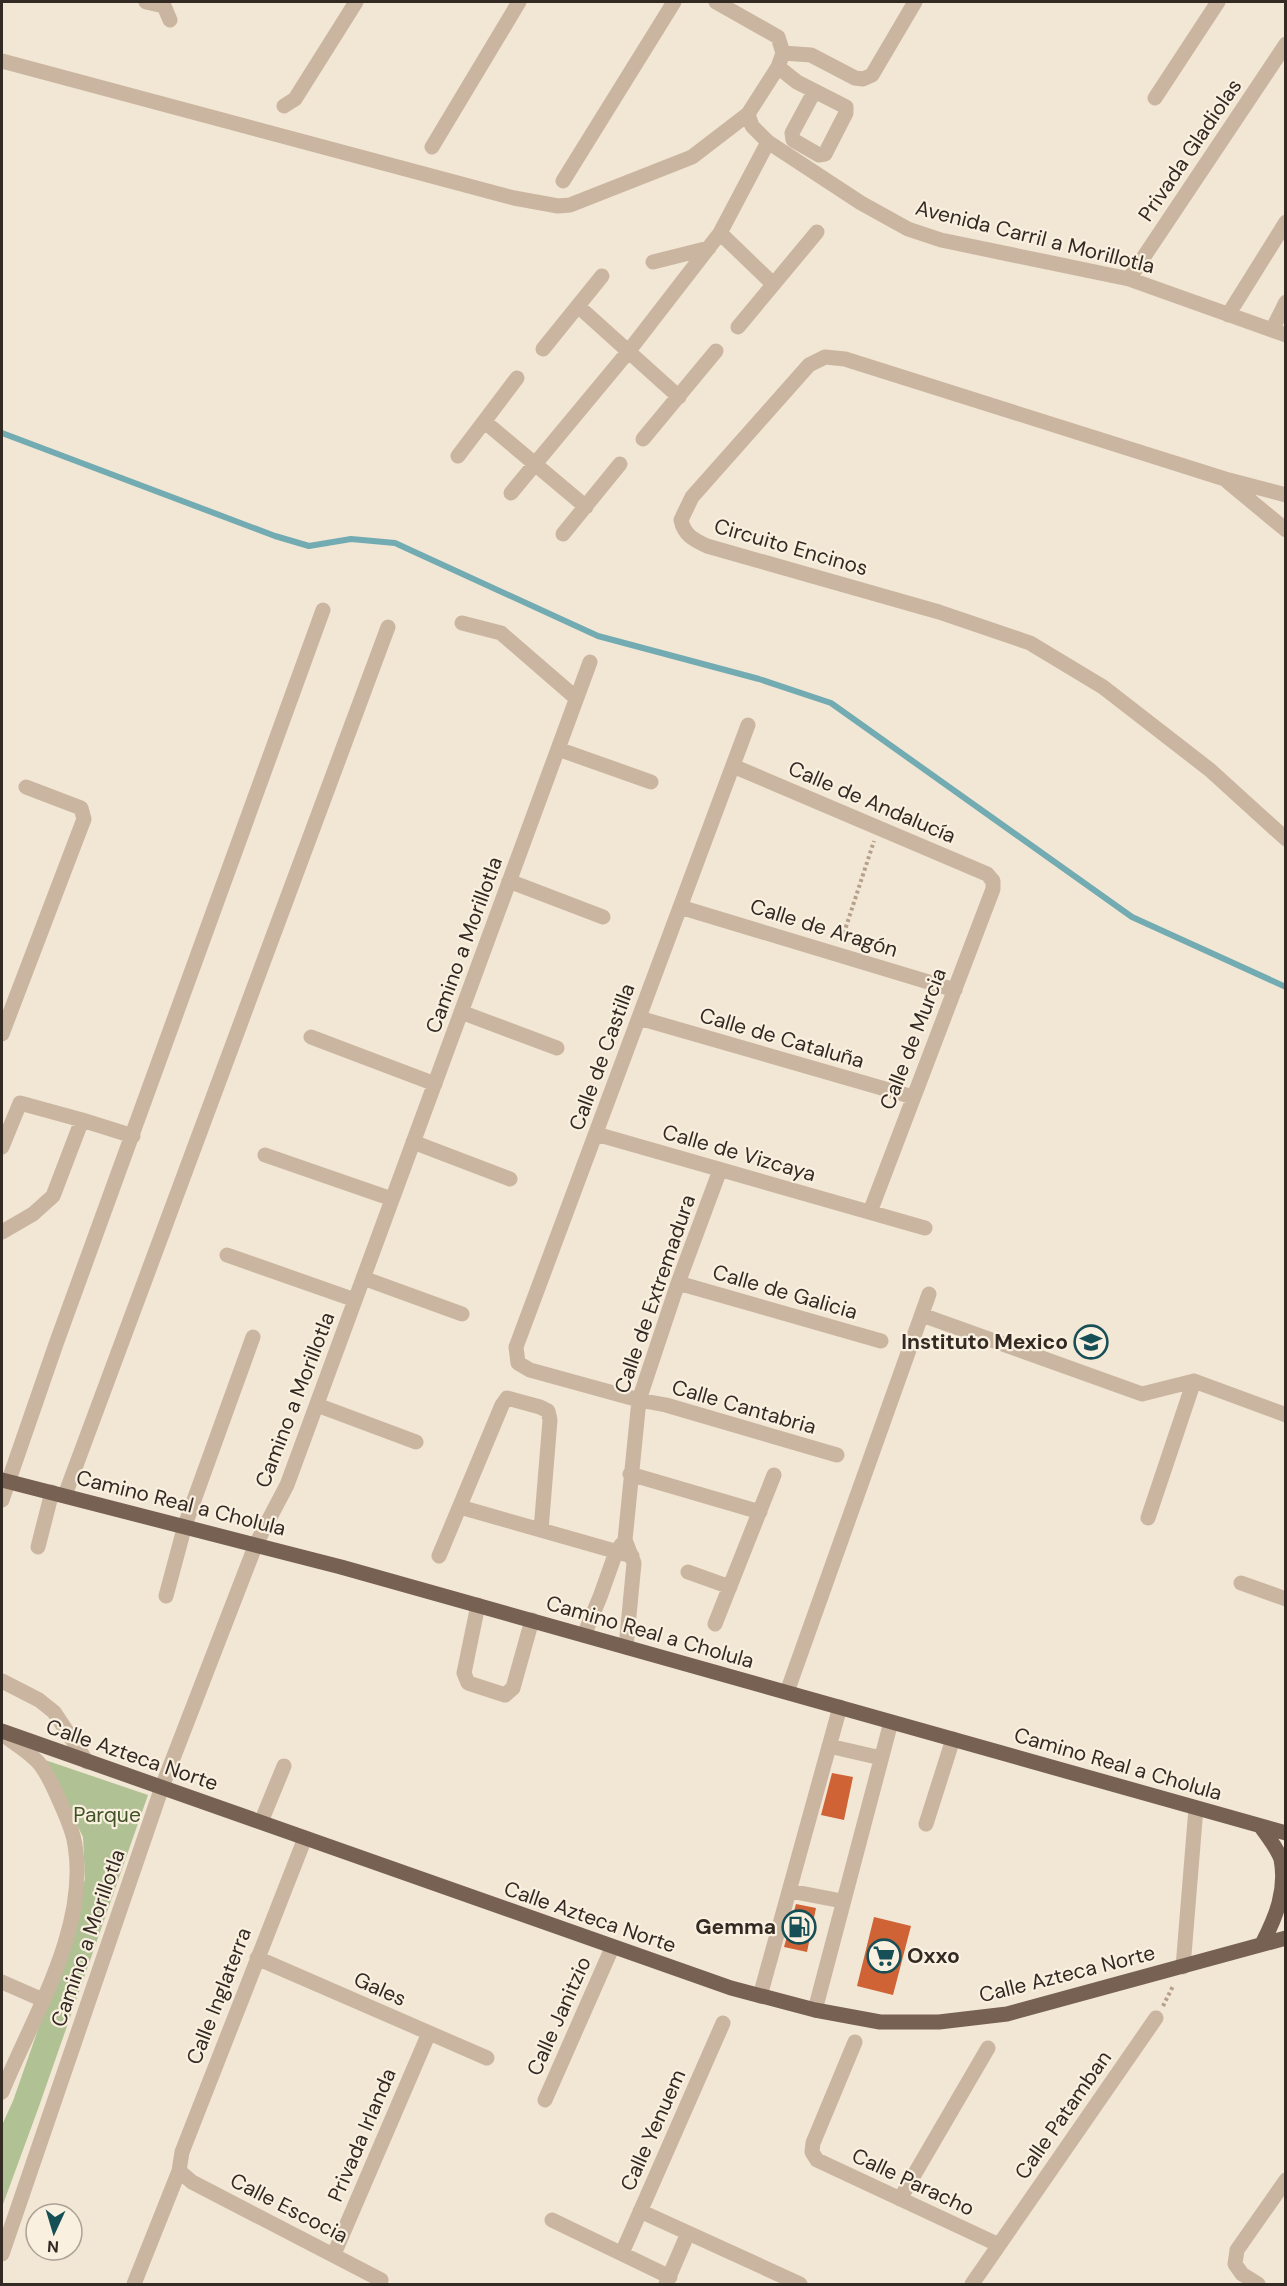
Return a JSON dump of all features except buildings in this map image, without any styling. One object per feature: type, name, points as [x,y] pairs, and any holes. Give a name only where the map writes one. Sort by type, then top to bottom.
[{"type":"main road","name":"Camino Real a Cholula","points":[[5,1481],[185,1525],[478,1605],[1286,1833]]},
{"type":"main road","name":"Calle Azteca Norte","points":[[2,1732],[612,1948],[760,1996],[814,2010],[880,2022],[939,2022],[1007,2014],[1286,1938]]},
{"type":"main road","points":[[1261,1827],[1281,1858],[1285,1880],[1282,1902],[1262,1944]]},
{"type":"street","points":[[146,2],[167,9]]},
{"type":"street","points":[[284,106],[295,99],[356,2]]},
{"type":"street","points":[[432,147],[519,2]]},
{"type":"street","points":[[563,181],[674,2]]},
{"type":"street","points":[[716,2],[778,37],[781,60],[797,82],[814,92]]},
{"type":"street","points":[[2,61],[514,198],[558,206],[570,205],[692,157],[748,114],[781,60],[811,55],[855,78],[863,79],[872,75],[915,2]]},
{"type":"street","points":[[1155,98],[1218,2]]},
{"type":"street","name":"Privada Gladiolas","points":[[1129,279],[1286,44]]},
{"type":"street","name":"Avenida Carril a Morillotla","points":[[748,114],[752,126],[768,142],[861,204],[908,229],[941,240],[1129,279],[1279,333]]},
{"type":"street","points":[[511,492],[628,352],[720,234],[768,142]]},
{"type":"street","points":[[1228,315],[1286,222]]},
{"type":"street","points":[[738,327],[817,232]]},
{"type":"street","points":[[720,234],[773,284]]},
{"type":"street","points":[[653,262],[709,248]]},
{"type":"street","points":[[543,349],[602,276]]},
{"type":"street","points":[[1279,333],[1286,302]]},
{"type":"street","points":[[579,307],[679,397]]},
{"type":"street","points":[[643,439],[716,351]]},
{"type":"street","name":"Circuito Encinos","points":[[1286,495],[1225,479],[845,359],[825,357],[809,365],[692,497],[681,520],[683,529],[693,540],[707,546],[939,612],[1030,643],[1103,687],[1210,770],[1286,839]]},
{"type":"street","points":[[458,456],[517,378]]},
{"type":"street","points":[[485,422],[586,507]]},
{"type":"street","points":[[564,534],[620,464]]},
{"type":"street","name":"Circuito Encinos","points":[[1225,479],[1286,530]]},
{"type":"street","points":[[2,1500],[5,1481],[133,1136],[323,610]]},
{"type":"street","points":[[462,623],[501,633],[576,698]]},
{"type":"street","points":[[38,1547],[388,627]]},
{"type":"street","name":"Camino a Morillotla","points":[[2,2254],[162,1787],[256,1544],[287,1485],[590,662]]},
{"type":"street","name":"Calle de Castilla","points":[[518,1363],[516,1347],[748,725]]},
{"type":"street","points":[[558,749],[651,782]]},
{"type":"street","name":"Calle de Andalucía","points":[[733,766],[987,874],[993,881]]},
{"type":"street","points":[[2,1034],[84,819],[81,808],[26,787]]},
{"type":"street","points":[[509,881],[603,917]]},
{"type":"street","name":"Calle de Murcia","points":[[870,1212],[993,890],[993,881]]},
{"type":"street","name":"Calle de Aragón","points":[[680,907],[955,990]]},
{"type":"street","points":[[461,1012],[557,1048]]},
{"type":"street","name":"Calle de Cataluña","points":[[639,1018],[913,1097]]},
{"type":"street","points":[[310,1037],[435,1084]]},
{"type":"street","points":[[2,1147],[20,1103],[133,1136]]},
{"type":"street","points":[[2,1232],[33,1214],[53,1196],[82,1120]]},
{"type":"street","name":"Calle de Vizcaya","points":[[596,1134],[925,1228]]},
{"type":"street","points":[[413,1142],[510,1179]]},
{"type":"street","points":[[265,1155],[392,1199]]},
{"type":"street","name":"Calle de Extremadura","points":[[584,1635],[620,1546],[639,1400],[678,1283],[720,1170]]},
{"type":"street","points":[[227,1255],[355,1300]]},
{"type":"street","points":[[363,1278],[462,1314]]},
{"type":"street","name":"Calle de Galicia","points":[[678,1283],[881,1341]]},
{"type":"street","points":[[787,1692],[929,1294]]},
{"type":"street","points":[[922,1315],[1142,1394],[1194,1382],[1286,1415]]},
{"type":"street","points":[[166,1596],[185,1525],[253,1337]]},
{"type":"street","name":"Calle Cantabria","points":[[518,1363],[530,1370],[639,1400],[666,1405],[837,1455]]},
{"type":"street","points":[[1148,1518],[1194,1382]]},
{"type":"street","points":[[440,1556],[502,1405],[507,1398],[540,1407],[548,1412],[550,1420],[541,1530]]},
{"type":"street","points":[[316,1405],[416,1442]]},
{"type":"street","points":[[630,1474],[760,1512]]},
{"type":"street","points":[[715,1624],[774,1475]]},
{"type":"street","points":[[460,1508],[541,1530],[620,1546],[632,1556],[634,1563],[626,1647]]},
{"type":"street","points":[[688,1572],[730,1587]]},
{"type":"street","points":[[607,1578],[631,1584]]},
{"type":"street","points":[[1241,1583],[1286,1599]]},
{"type":"street","points":[[478,1605],[464,1673],[468,1683],[505,1695],[513,1688],[531,1620]]},
{"type":"street","points":[[2,1682],[39,1700],[54,1712],[87,1762]]},
{"type":"street","points":[[760,1996],[840,1707]]},
{"type":"street","points":[[814,2010],[891,1722]]},
{"type":"street","points":[[2,1732],[39,1762],[50,1779],[75,1845],[78,1884],[68,1935],[43,2000],[2,2092]]},
{"type":"street","points":[[926,1824],[953,1739]]},
{"type":"street","points":[[829,1746],[881,1758]]},
{"type":"street","points":[[261,1822],[284,1766]]},
{"type":"street","points":[[1183,1967],[1196,1808]]},
{"type":"street","name":"Calle Inglaterra","points":[[134,2284],[179,2171],[182,2152],[256,1958],[305,1838]]},
{"type":"street","points":[[790,1891],[842,1901]]},
{"type":"street","name":"Calle Janitzio","points":[[545,2100],[612,1948]]},
{"type":"street","name":"Gales","points":[[256,1958],[487,2058]]},
{"type":"street","points":[[2,1982],[43,2000]]},
{"type":"street","name":"Calle Patamban","points":[[972,2284],[1156,2018]]},
{"type":"street","name":"Calle Yenuem","points":[[622,2253],[723,2023]]},
{"type":"street","name":"Privada Irlanda","points":[[334,2254],[429,2033]]},
{"type":"street","name":"Calle Paracho","points":[[855,2042],[813,2143],[812,2152],[817,2160],[999,2245]]},
{"type":"street","points":[[900,2199],[988,2048]]},
{"type":"street","name":"Calle Escocia","points":[[179,2171],[192,2182],[381,2280]]},
{"type":"street","points":[[1258,2284],[1242,2274],[1234,2264],[1237,2250],[1286,2180]]},
{"type":"street","points":[[640,2211],[800,2284]]},
{"type":"street","points":[[552,2220],[622,2253],[668,2281],[688,2233]]},
{"type":"path","points":[[837,954],[878,828]]},
{"type":"path","points":[[1156,2018],[1183,1967]]},
{"type":"green space","name":"Parque","points":[[45,1760],[148,1795],[2,2207],[2,2125],[13,2101],[67,1947],[85,1879],[83,1837]]},
{"type":"waterway","points":[[2,433],[275,536],[309,546],[351,539],[395,543],[598,636],[759,679],[831,703],[1132,917],[1286,987]]},
{"type":"place","name":"Instituto Mexico","points":[[1091,1342]]},
{"type":"place","name":"Gemma","points":[[799,1927]]},
{"type":"place","name":"Oxxo","points":[[884,1956]]}]
